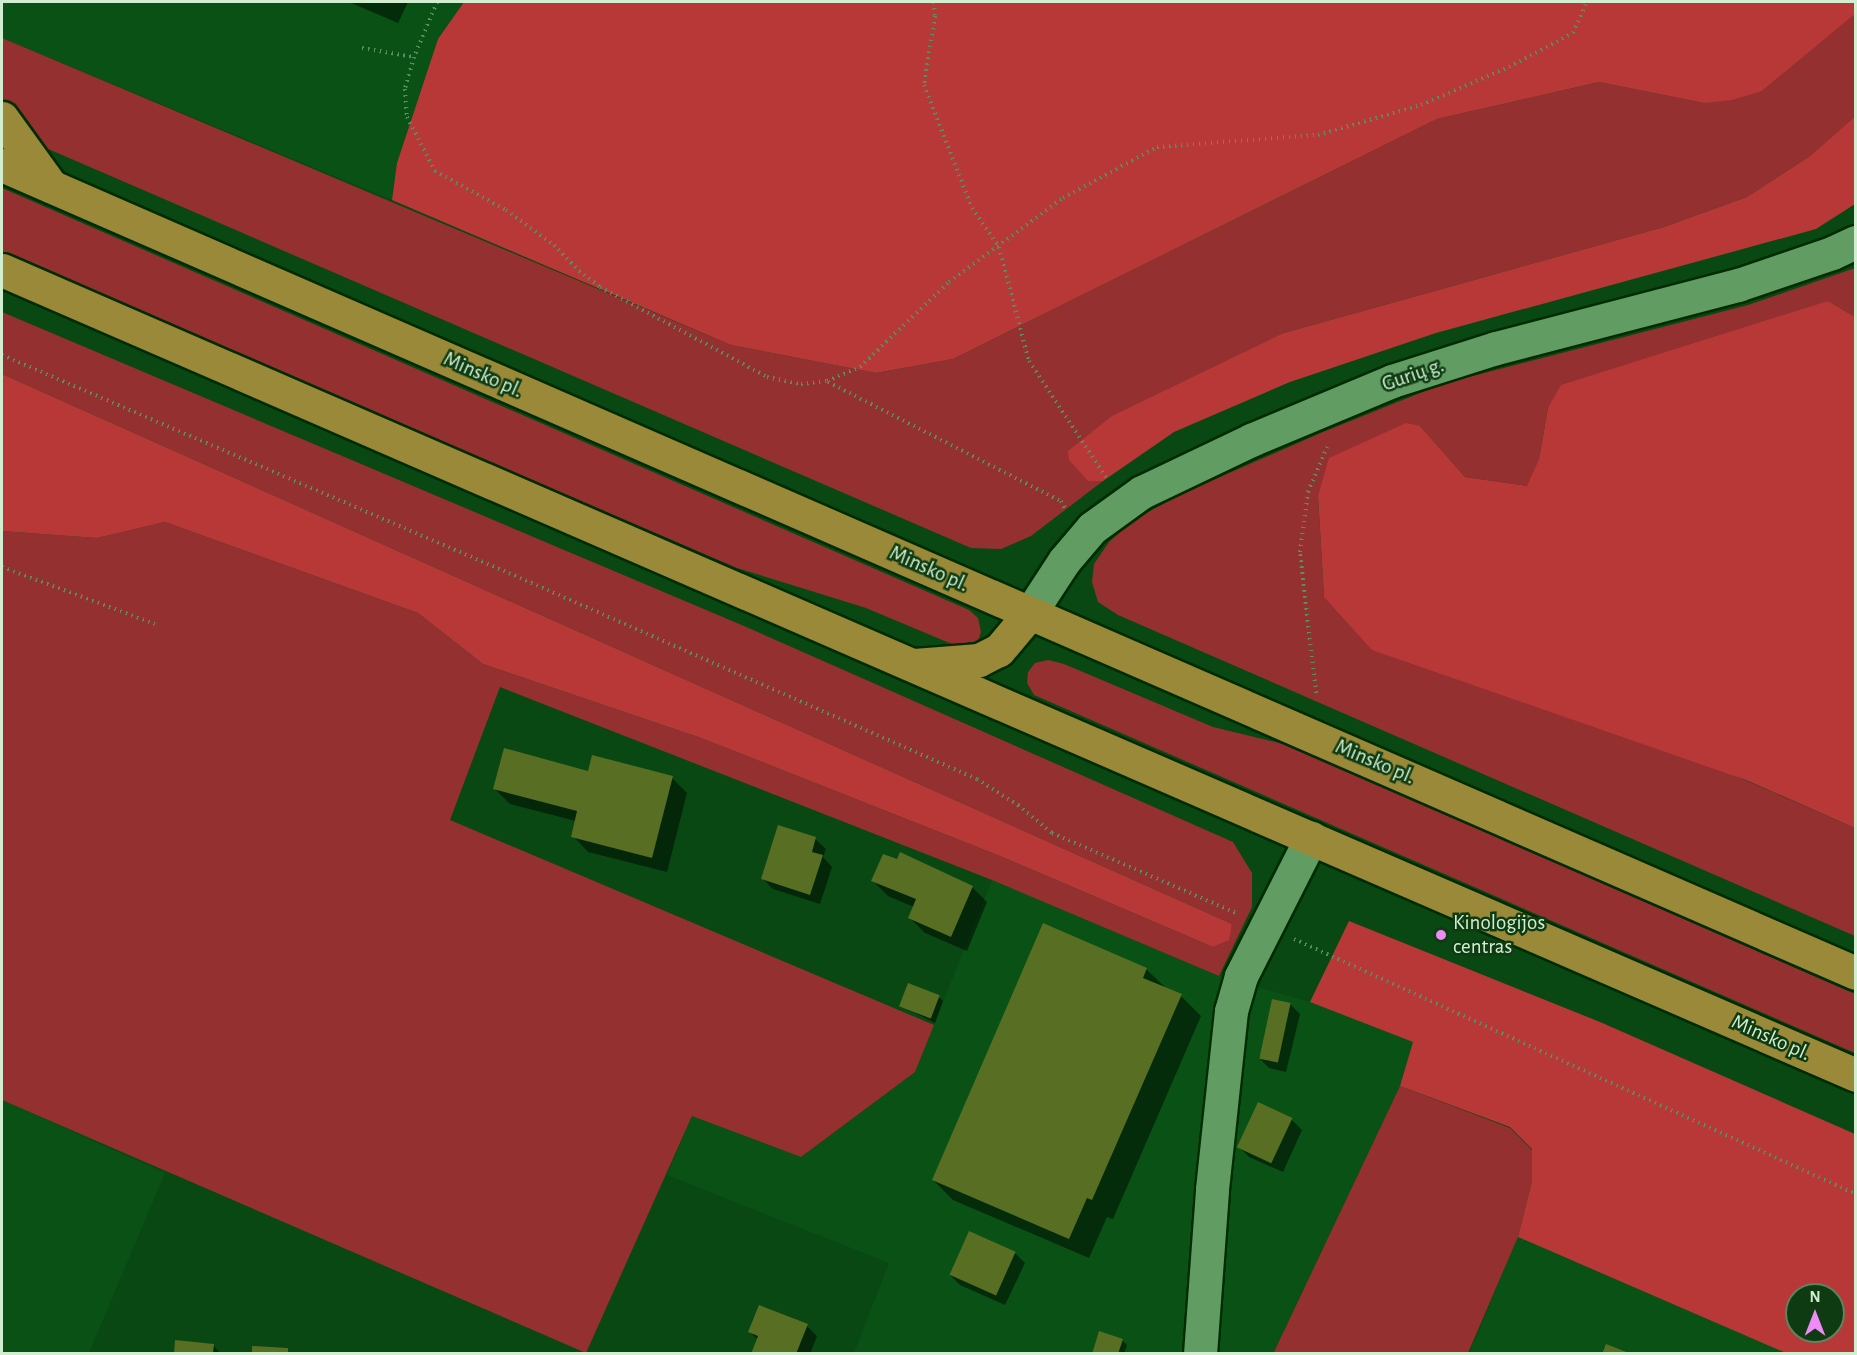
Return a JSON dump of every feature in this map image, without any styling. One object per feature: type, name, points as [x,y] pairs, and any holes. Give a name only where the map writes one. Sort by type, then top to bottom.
[{"type":"highway","points":[[2,118],[52,187]]},
{"type":"highway","name":"Minsko pl.","points":[[2,165],[1856,973]]},
{"type":"highway","name":"Minsko pl.","points":[[7,276],[1856,1075]]},
{"type":"highway","points":[[907,666],[979,660],[999,650],[1030,613]]},
{"type":"street","name":"Gurių g.","points":[[1030,613],[1092,528],[1142,492],[1251,440],[1392,381],[1496,348],[1738,285],[1832,253],[1856,242]]},
{"type":"street","points":[[1200,1353],[1212,1189],[1231,1011],[1241,976],[1311,838]]},
{"type":"path","points":[[437,2],[414,57],[405,89],[407,117],[435,171],[506,210],[554,244],[579,271],[600,287],[767,376],[801,384],[827,381],[860,367],[949,282],[1063,198],[1157,147],[1318,135],[1421,105],[1509,67],[1573,33],[1587,2]]},
{"type":"path","points":[[934,2],[935,16],[924,85],[972,208],[999,247],[1029,361],[1125,504]]},
{"type":"path","points":[[362,48],[414,57]]},
{"type":"path","points":[[2,355],[509,573],[977,779],[1018,806],[1052,833],[1267,926],[1856,1194]]},
{"type":"path","points":[[827,381],[1061,501],[1081,542]]},
{"type":"path","points":[[1316,693],[1300,552],[1308,492],[1327,447]]},
{"type":"path","points":[[2,567],[155,624]]},
{"type":"shaded area","points":[[2,2],[464,2],[438,39],[397,163],[392,200],[2,38]]},
{"type":"shaded area","points":[[464,2],[1855,2],[1856,13],[1762,91],[1732,100],[1704,103],[1599,82],[1437,119],[953,359],[876,373],[731,345],[392,200],[397,163],[438,39]]},
{"type":"shaded area","points":[[1855,13],[1856,117],[1810,156],[1747,197],[1664,227],[1284,333],[1088,481],[1103,481],[1031,536],[1001,549],[971,548],[2,129],[2,38],[731,345],[876,373],[953,359],[1437,119],[1599,82],[1704,103],[1762,91]]},
{"type":"shaded area","points":[[1855,117],[1855,204],[1816,229],[1436,333],[1290,382],[1174,432],[1103,481],[1088,481],[1069,460],[1068,451],[1112,416],[1284,333],[1664,227],[1747,197],[1810,156]]},
{"type":"shaded area","points":[[2,188],[969,610],[978,618],[981,632],[977,644],[964,647],[947,642],[866,608],[737,568],[2,253]]},
{"type":"shaded area","points":[[1855,268],[1855,317],[1828,301],[1548,408],[1539,459],[1528,486],[1465,477],[1420,426],[1318,496],[1324,597],[1855,828],[1855,936],[1118,615],[1098,602],[1092,582],[1094,564],[1109,542],[1132,521],[1181,494],[1323,432],[1445,383],[1748,305]]},
{"type":"shaded area","points":[[1828,301],[1855,317],[1855,828],[1746,780],[1372,650],[1324,597],[1318,496],[1329,458],[1406,423],[1420,426],[1465,477],[1527,486],[1539,459],[1548,408],[1561,385]]},
{"type":"shaded area","points":[[2,312],[744,626],[1233,842],[1252,873],[1252,907],[1219,976],[992,880],[500,687],[450,820],[934,1025],[915,1072],[801,1157],[692,1116],[586,1353],[2,1100],[2,531],[97,538],[165,522],[418,613],[483,664],[701,738],[1000,856],[1213,947],[1228,939],[1232,924],[2,374]]},
{"type":"shaded area","points":[[2,374],[1232,924],[1229,940],[1213,947],[1000,856],[701,738],[483,664],[418,613],[165,522],[97,538],[2,531]]},
{"type":"shaded area","points":[[1048,660],[1064,664],[1213,727],[1288,745],[1855,994],[1855,1053],[1034,695],[1027,683],[1028,672],[1035,663]]},
{"type":"shaded area","points":[[992,880],[1219,976],[1310,1002],[1414,1042],[1400,1086],[1273,1353],[854,1353],[889,1263],[667,1175],[692,1116],[801,1157],[915,1072]]},
{"type":"shaded area","points":[[1349,921],[1600,1022],[1855,1134],[1855,1353],[1786,1353],[1518,1237],[1532,1181],[1532,1149],[1510,1127],[1400,1086],[1413,1042],[1310,1002]]},
{"type":"shaded area","points":[[1400,1086],[1510,1128],[1532,1150],[1532,1181],[1518,1237],[1468,1353],[1273,1354]]},
{"type":"shaded area","points":[[2,1100],[165,1173],[89,1353],[2,1353]]},
{"type":"shaded area","points":[[1518,1237],[1786,1353],[1469,1354]]},
{"type":"building","points":[[504,748],[588,771],[592,755],[673,776],[652,858],[571,837],[577,811],[493,789]]},
{"type":"building","points":[[778,825],[816,837],[812,852],[823,855],[810,895],[761,879]]},
{"type":"building","points":[[900,852],[973,886],[951,937],[908,918],[916,899],[871,881],[883,854],[897,859]]},
{"type":"building","points":[[1043,923],[1147,968],[1143,978],[1182,994],[1092,1200],[1087,1198],[1069,1239],[932,1180]]},
{"type":"building","points":[[908,983],[940,995],[931,1019],[899,1006]]},
{"type":"building","points":[[1272,999],[1291,1003],[1278,1063],[1259,1059]]},
{"type":"building","points":[[1258,1102],[1292,1118],[1271,1163],[1237,1147]]},
{"type":"building","points":[[969,1231],[1016,1252],[996,1296],[949,1275]]},
{"type":"building","points":[[759,1305],[808,1324],[796,1354],[751,1354],[758,1336],[748,1332]]},
{"type":"building","points":[[1099,1331],[1123,1339],[1118,1354],[1092,1354]]},
{"type":"building","points":[[175,1340],[214,1344],[213,1354],[174,1354]]},
{"type":"building","points":[[1606,1344],[1629,1353],[1629,1354],[1602,1354]]},
{"type":"building","points":[[252,1346],[288,1348],[288,1354],[252,1354]]},
{"type":"place","name":"Kinologijos centras","points":[[1441,935]]}]
